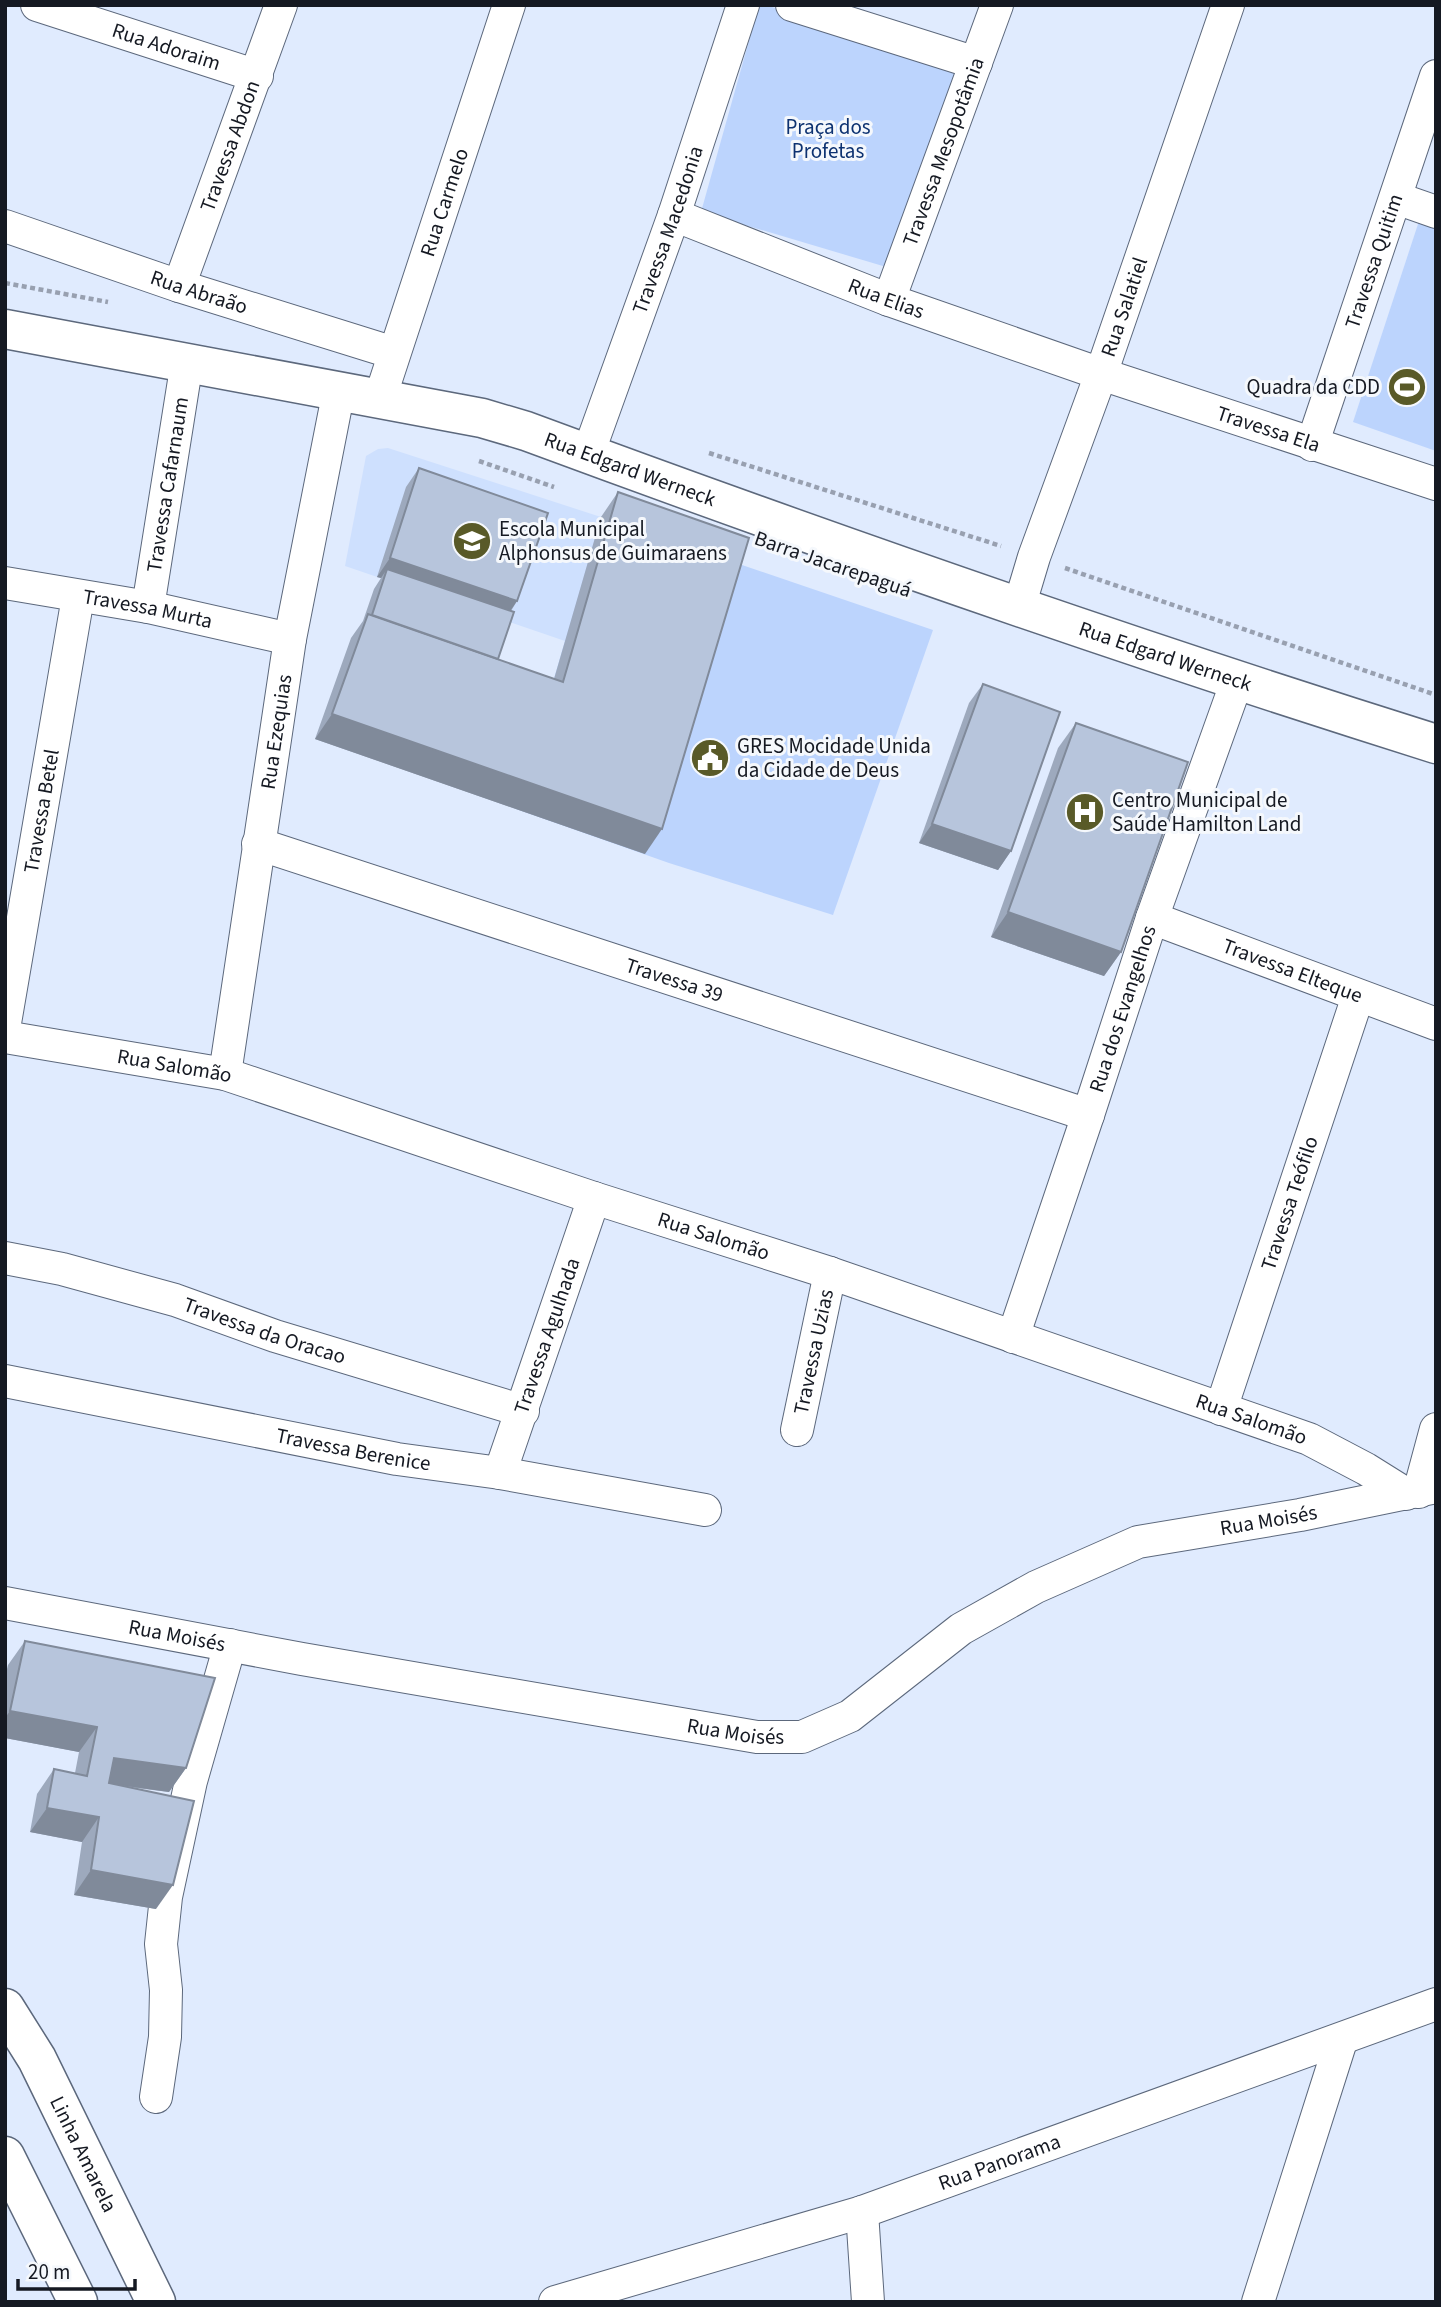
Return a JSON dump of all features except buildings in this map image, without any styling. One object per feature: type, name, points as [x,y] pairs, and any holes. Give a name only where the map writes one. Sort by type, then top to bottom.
[{"type":"main road","name":"Rua Edgard Werneck","points":[[5,329],[482,418],[526,431],[1019,607],[1237,681],[1436,744]]},
{"type":"main road","name":"Linha Amarela","points":[[5,2008],[37,2059],[156,2302]]},
{"type":"main road","points":[[5,2156],[78,2302]]},
{"type":"street","name":"Rua Adoraim","points":[[37,5],[257,76]]},
{"type":"street","name":"Travessa Abdon","points":[[179,286],[281,5]]},
{"type":"street","name":"Rua Carmelo","points":[[380,398],[509,5]]},
{"type":"street","name":"Travessa Macedonia","points":[[588,454],[674,215],[743,5]]},
{"type":"street","points":[[792,5],[976,63]]},
{"type":"street","name":"Travessa Mesopotâmia","points":[[889,300],[997,5]]},
{"type":"street","name":"Rua Salatiel","points":[[1019,607],[1034,557],[1101,374],[1228,5]]},
{"type":"street","name":"Travessa Quitim","points":[[1312,445],[1436,76]]},
{"type":"street","points":[[1396,198],[1436,212]]},
{"type":"street","name":"Rua Elias","points":[[674,215],[889,300],[1101,374]]},
{"type":"street","name":"Rua Abraão","points":[[5,226],[179,286],[394,353]]},
{"type":"street","name":"Travessa Cafarnaum","points":[[148,607],[187,362]]},
{"type":"street","name":"Travessa Ela","points":[[1101,374],[1436,484]]},
{"type":"street","name":"Rua Ezequias","points":[[225,1074],[290,639],[339,390]]},
{"type":"street","name":"Travessa Murta","points":[[5,583],[148,607],[290,639]]},
{"type":"street","name":"Travessa Betel","points":[[5,1023],[78,597]]},
{"type":"street","name":"Rua dos Evangelhos","points":[[1013,1336],[1152,918],[1237,681]]},
{"type":"street","name":"Travessa 39","points":[[258,844],[1088,1115]]},
{"type":"street","name":"Travessa Elteque","points":[[1152,918],[1436,1024]]},
{"type":"street","name":"Travessa Teófilo","points":[[1222,1409],[1358,996]]},
{"type":"street","name":"Rua Salomão","points":[[5,1037],[225,1074],[594,1198],[830,1273],[1309,1439],[1366,1469],[1420,1491]]},
{"type":"street","name":"Travessa Agulhada","points":[[500,1472],[594,1198]]},
{"type":"street","name":"Travessa da Oracao","points":[[5,1258],[62,1269],[175,1300],[275,1336],[523,1411]]},
{"type":"street","name":"Travessa Uzias","points":[[797,1430],[830,1273]]},
{"type":"street","name":"Travessa Berenice","points":[[5,1381],[397,1459],[500,1472],[705,1510]]},
{"type":"street","points":[[1420,1491],[1436,1429]]},
{"type":"street","name":"Rua Moisés","points":[[5,1603],[757,1737],[802,1737],[850,1716],[961,1629],[1036,1587],[1138,1542],[1300,1515],[1420,1491]]},
{"type":"street","points":[[156,2097],[165,2037],[166,1990],[161,1944],[166,1898],[191,1781],[230,1645]]},
{"type":"street","name":"Rua Panorama","points":[[555,2302],[862,2212],[1436,2004]]},
{"type":"street","points":[[1258,2302],[1341,2040]]},
{"type":"street","points":[[862,2212],[868,2302]]},
{"type":"path","points":[[474,460],[566,491]]},
{"type":"shaded area","name":"Escola Municipal Alphonsus de Guimaraens","points":[[388,448],[601,517],[565,641],[345,566],[366,456],[378,449]]},
{"type":"green space","name":"Praça dos Profetas","points":[[759,5],[766,5],[959,68],[893,269],[701,212]]},
{"type":"green space","points":[[1420,218],[1436,224],[1436,451],[1353,422]]},
{"type":"green space","name":"GRES Mocidade Unida da Cidade de Deus","points":[[601,517],[933,630],[833,915],[669,863],[516,809]]},
{"type":"place","name":"Quadra da CDD","points":[[1407,387]]},
{"type":"place","name":"Escola Municipal Alphonsus de Guimaraens","points":[[472,541]]},
{"type":"place","name":"GRES Mocidade Unida da Cidade de Deus","points":[[710,758]]},
{"type":"place","name":"Centro Municipal de Saúde Hamilton Land","points":[[1085,812]]}]
